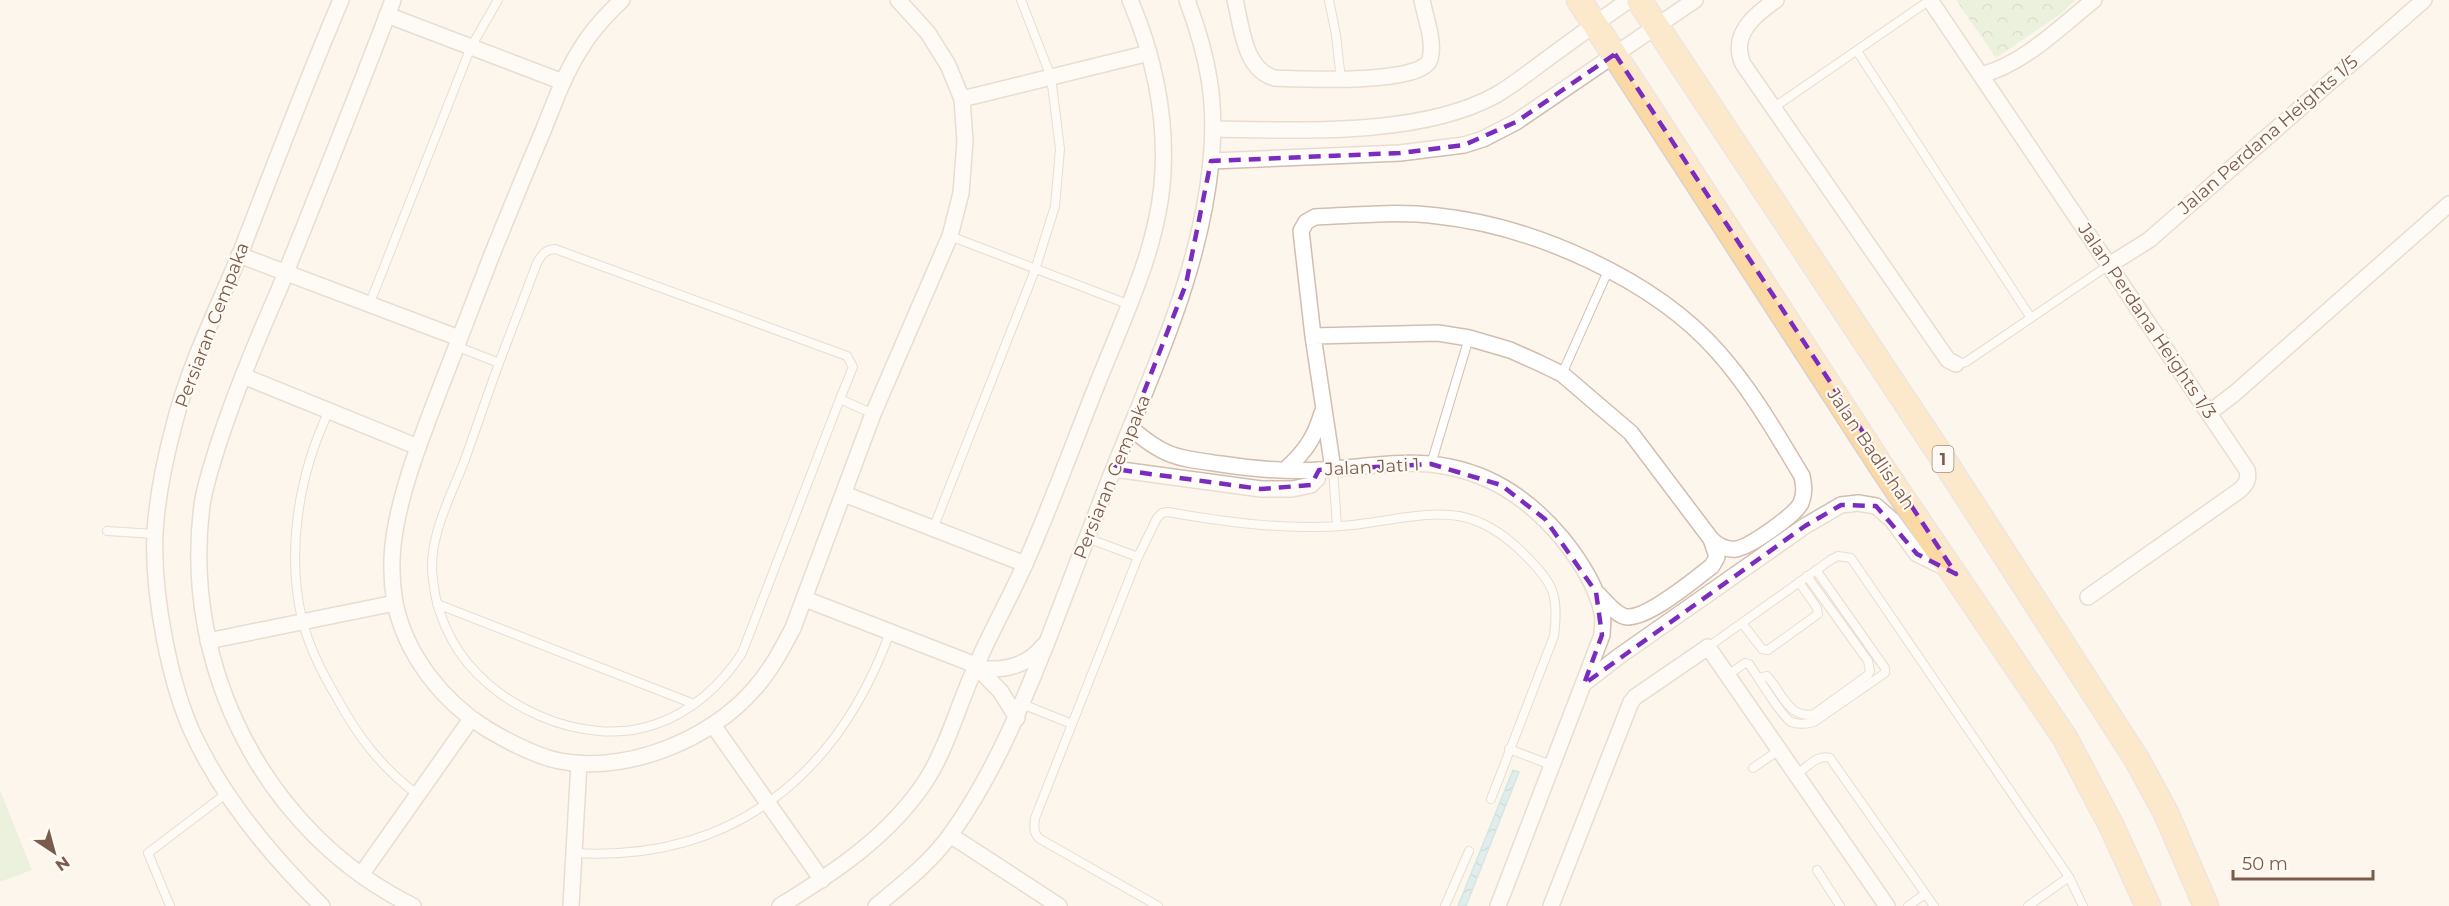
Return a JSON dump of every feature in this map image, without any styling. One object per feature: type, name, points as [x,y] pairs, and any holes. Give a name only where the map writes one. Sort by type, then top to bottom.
[{"type":"main road","name":"Jalan Badlishah","points":[[1579,0],[1883,469],[2065,738],[2112,827],[2148,906]]},
{"type":"main road","name":"1","points":[[1639,0],[1934,445],[2136,758],[2166,813],[2206,906]]},
{"type":"street","name":"Persiaran Cempaka","points":[[322,906],[241,814],[193,734],[179,696],[168,653],[161,613],[155,534],[164,469],[180,402],[302,92],[341,0]]},
{"type":"street","points":[[393,0],[243,376],[215,454],[202,503],[200,570],[208,641],[216,674],[229,709],[250,752],[288,806],[313,833],[361,875],[413,906]]},
{"type":"street","points":[[622,0],[600,21],[579,50],[563,82],[418,447],[405,487],[392,547],[395,603],[402,631],[416,657],[440,689],[471,719],[525,750],[553,759],[579,763],[613,761],[648,755],[684,742],[713,725],[734,710],[756,687],[777,658],[793,628],[873,414],[950,236],[961,194],[965,141],[962,99],[948,65],[928,33],[898,0]]},
{"type":"street","points":[[780,906],[858,854],[893,822],[927,779],[947,738],[976,666],[1025,564],[1130,305],[1155,228],[1163,172],[1162,129],[1149,53],[1130,0]]},
{"type":"street","name":"Persiaran Cempaka","points":[[876,906],[928,861],[950,835],[971,804],[1020,711],[1186,284],[1198,243],[1211,161],[1213,129],[1210,73],[1187,0]]},
{"type":"street","points":[[1235,0],[1249,56],[1257,69],[1265,76],[1341,80],[1392,75],[1417,71],[1425,67],[1430,60],[1431,44],[1422,0]]},
{"type":"street","points":[[1213,129],[1270,130],[1366,126],[1408,122],[1468,108],[1520,80],[1629,0]]},
{"type":"street","points":[[1211,161],[1400,153],[1464,145],[1483,139],[1516,122],[1695,0]]},
{"type":"street","points":[[1776,0],[1747,22],[1738,55],[1948,360],[1956,364]]},
{"type":"street","name":"Jalan Perdana Heights 1/3","points":[[1930,0],[2209,413],[2249,476],[2247,483],[2240,490],[2088,597]]},
{"type":"street","points":[[1981,75],[1996,71],[2016,60],[2094,0]]},
{"type":"street","name":"Jalan Perdana Heights 1/5","points":[[2109,266],[2149,240],[2424,0]]},
{"type":"street","points":[[387,15],[563,82]]},
{"type":"street","points":[[962,99],[1149,53]]},
{"type":"street","points":[[2209,413],[2235,393],[2449,204]]},
{"type":"street","points":[[1114,468],[1261,489],[1292,489],[1311,485],[1326,469],[1324,407],[1301,231],[1306,222],[1315,217],[1385,213],[1473,220],[1547,242],[1608,271],[1663,302],[1682,316],[1718,351],[1738,375],[1802,476],[1805,491],[1800,505],[1792,514],[1741,548],[1728,549],[1711,539]]},
{"type":"street","points":[[239,255],[458,342]]},
{"type":"street","points":[[1313,336],[1438,333],[1469,338],[1510,350],[1562,374],[1631,433],[1711,539],[1717,556],[1712,566],[1648,612],[1635,618],[1623,617],[1596,592]]},
{"type":"street","points":[[243,376],[418,447]]},
{"type":"street","points":[[1286,469],[1302,455],[1312,441],[1324,407]]},
{"type":"street","name":"Jalan Jati 1","points":[[1131,428],[1164,453],[1184,459],[1253,468],[1286,469],[1431,464],[1469,473],[1501,485],[1527,501],[1568,546],[1596,592],[1603,614],[1602,635],[1498,906]]},
{"type":"street","points":[[844,494],[1025,564]]},
{"type":"street","points":[[1584,684],[1618,657],[1805,526],[1842,505],[1858,503],[1876,506],[1892,519],[1917,554],[1956,574]]},
{"type":"street","points":[[1792,514],[1805,526]]},
{"type":"street","points":[[805,599],[976,666],[997,669],[1017,665],[1029,660],[1047,641]]},
{"type":"street","points":[[208,641],[395,603]]},
{"type":"street","points":[[1551,906],[1631,702],[1708,646],[1887,906]]},
{"type":"street","points":[[976,666],[1020,711]]},
{"type":"street","points":[[361,875],[471,719]]},
{"type":"street","points":[[713,725],[822,880]]},
{"type":"street","points":[[571,906],[579,763]]},
{"type":"street","points":[[950,835],[1059,906]]},
{"type":"lane","points":[[369,305],[471,47],[498,0]]},
{"type":"lane","points":[[933,529],[1035,270],[1055,206],[1060,149],[1051,78],[1021,0]]},
{"type":"lane","points":[[1329,0],[1341,80]]},
{"type":"lane","points":[[1773,108],[1930,0]]},
{"type":"lane","points":[[1857,51],[2031,318]]},
{"type":"lane","points":[[950,236],[1130,305]]},
{"type":"lane","points":[[555,249],[847,356],[853,367],[840,399],[742,653],[729,672],[694,704],[675,716],[654,725],[610,732],[559,724],[514,701],[481,678],[452,641],[437,604],[431,564],[436,539],[499,363],[537,263],[543,253],[555,249]]},
{"type":"lane","points":[[1956,364],[1966,362],[2109,266]]},
{"type":"lane","points":[[1562,374],[1608,271]]},
{"type":"lane","points":[[1431,464],[1469,338]]},
{"type":"lane","points":[[458,342],[499,363]]},
{"type":"lane","points":[[840,399],[873,414]]},
{"type":"lane","points":[[329,411],[318,434],[299,511],[295,562],[298,599],[303,622],[322,673],[357,732],[383,766],[418,795]]},
{"type":"lane","points":[[1326,469],[1337,526]]},
{"type":"lane","points":[[1158,906],[1035,834],[1035,818],[1138,557],[1157,518],[1162,513],[1259,525],[1304,527],[1337,526],[1436,513],[1477,520],[1509,539],[1551,585],[1556,607],[1554,636],[1491,799]]},
{"type":"lane","points":[[107,531],[155,534]]},
{"type":"lane","points":[[1087,538],[1138,557]]},
{"type":"lane","points":[[1708,646],[1838,555],[1845,555],[1855,563],[2069,877],[2083,906]]},
{"type":"lane","points":[[1728,675],[1745,663],[1749,664],[1786,718],[1798,724],[1806,724],[1814,722],[1885,673],[1885,668],[1816,570]]},
{"type":"lane","points":[[1759,678],[1767,675],[1793,711],[1808,716],[1868,675],[1870,671],[1868,661],[1807,576]]},
{"type":"lane","points":[[1742,623],[1762,649],[1768,650],[1818,614],[1817,608],[1799,582]]},
{"type":"lane","points":[[437,604],[694,704]]},
{"type":"lane","points":[[575,853],[625,854],[684,843],[716,832],[768,803],[818,758],[840,732],[871,677],[890,632]]},
{"type":"lane","points":[[1020,711],[1072,724]]},
{"type":"lane","points":[[1509,749],[1551,765]]},
{"type":"lane","points":[[1753,768],[1780,749]]},
{"type":"lane","points":[[1797,774],[1820,758],[1826,756],[1830,758],[1934,906]]},
{"type":"lane","points":[[170,906],[148,853],[227,793]]},
{"type":"lane","points":[[1445,906],[1469,851]]},
{"type":"lane","points":[[1817,870],[1840,906]]},
{"type":"lane","points":[[2028,906],[2069,877]]},
{"type":"lane","points":[[1908,906],[1925,894]]},
{"type":"highlighted area","points":[[1615,54],[1956,574],[1917,554],[1876,506],[1841,505],[1805,526],[1584,684],[1602,635],[1596,592],[1545,519],[1501,485],[1431,464],[1319,470],[1311,485],[1261,489],[1114,469],[1186,284],[1211,161],[1400,153],[1464,145],[1516,122]]},
{"type":"green space","points":[[1956,0],[2075,0],[2062,13],[1996,58]]},
{"type":"green space","points":[[0,790],[32,870],[0,882]]},
{"type":"water","points":[[1513,770],[1519,772],[1466,906],[1458,906]]}]
